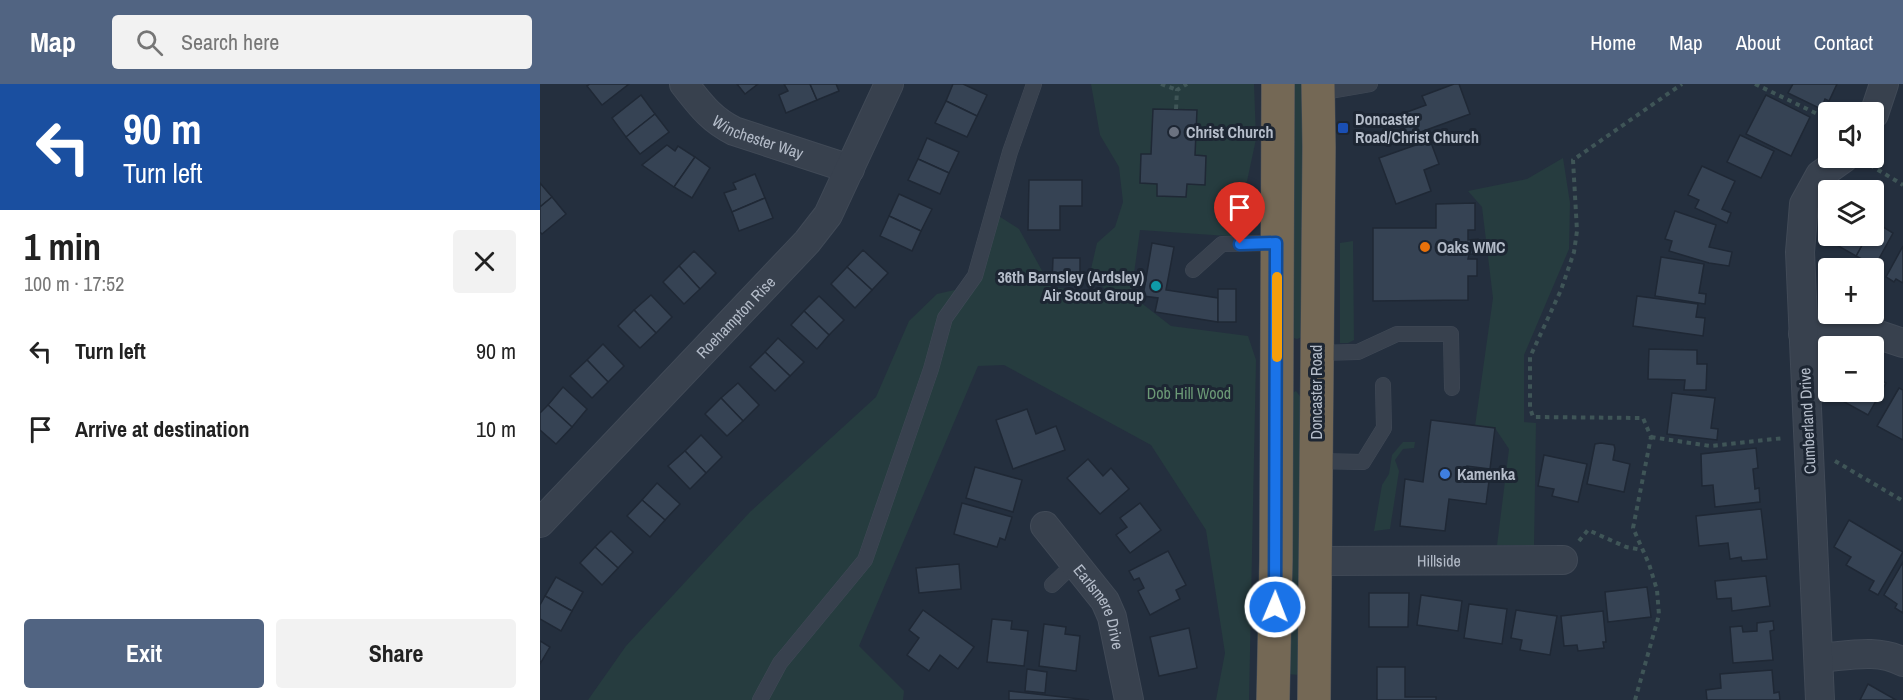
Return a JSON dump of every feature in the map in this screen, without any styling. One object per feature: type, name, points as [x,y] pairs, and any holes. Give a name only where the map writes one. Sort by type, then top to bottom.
[{"type":"highway","points":[[1274,700],[1278,84]]},
{"type":"highway","name":"Doncaster Road","points":[[1314,700],[1318,89]]},
{"type":"highway","points":[[1277,367],[1316,360]]},
{"type":"street","name":"Winchester Way","points":[[684,84],[706,112],[718,123],[734,131],[850,169]]},
{"type":"street","name":"Roehampton Rise","points":[[540,523],[807,242],[828,215],[889,84]]},
{"type":"street","points":[[1878,102],[1884,84]]},
{"type":"street","name":"Cumberland Drive","points":[[1820,700],[1800,252],[1803,204],[1820,175],[1836,168]]},
{"type":"street","points":[[1803,334],[1876,334],[1903,343]]},
{"type":"street","name":"Earlsmere Drive","points":[[1045,525],[1104,601],[1112,617],[1129,700]]},
{"type":"street","name":"Hillside","points":[[1315,561],[1563,560]]},
{"type":"street","points":[[1819,658],[1871,653],[1894,657],[1903,662]]},
{"type":"lane","points":[[760,700],[780,663],[865,560],[931,369],[945,318],[975,276],[1010,152],[1034,84]]},
{"type":"lane","points":[[1318,89],[1370,84]]},
{"type":"lane","points":[[1193,270],[1222,244],[1276,243]]},
{"type":"lane","points":[[1316,360],[1358,352],[1397,334],[1451,334],[1452,388]]},
{"type":"lane","points":[[1316,461],[1363,462],[1384,428],[1383,385]]},
{"type":"lane","points":[[1052,585],[1075,563]]},
{"type":"path","points":[[1161,84],[1177,90]]},
{"type":"path","points":[[1177,90],[1187,84]]},
{"type":"path","points":[[1635,700],[1659,615],[1657,591],[1633,528],[1651,437],[1643,418],[1533,417],[1530,408],[1530,357],[1561,290],[1574,252],[1577,231],[1573,160],[1682,84]]},
{"type":"path","points":[[1755,84],[1818,114]]},
{"type":"path","points":[[1176,110],[1177,90]]},
{"type":"path","points":[[1870,168],[1903,185]]},
{"type":"path","points":[[1651,437],[1710,446],[1809,445],[1903,501]]},
{"type":"path","points":[[1598,534],[1626,547],[1642,550]]},
{"type":"green space","name":"Dob Hill Wood","points":[[1091,84],[1254,84],[1256,139],[1243,200],[1242,237],[1140,230],[1131,295],[1171,326],[1248,336],[1256,360],[1249,700],[1216,700],[1225,653],[1206,530],[1151,445],[1004,365],[978,366],[859,646],[904,691],[903,700],[588,700],[626,646],[750,512],[876,397],[909,321],[937,294],[959,289],[970,274],[986,208],[1019,229],[1051,287],[1107,293],[1091,269],[1097,243],[1115,227],[1123,202],[1119,167],[1100,135]]},
{"type":"green space","points":[[1293,84],[1302,84],[1303,104],[1302,337],[1297,339],[1291,337]]},
{"type":"green space","points":[[1563,158],[1570,203],[1569,249],[1524,355],[1524,422],[1536,423],[1534,545],[1497,545],[1509,449],[1495,428],[1475,426],[1493,298],[1482,207],[1468,191],[1527,179]]},
{"type":"green space","points":[[1353,241],[1354,340],[1340,343],[1340,243]]},
{"type":"green space","points":[[1296,391],[1302,399],[1299,675],[1287,674],[1289,395]]},
{"type":"green space","points":[[1403,442],[1415,442],[1414,448],[1403,449],[1395,460],[1399,471],[1390,529],[1374,531],[1382,485],[1389,474],[1392,455]]},
{"type":"building","points":[[590,84],[629,84],[602,105],[587,86]]},
{"type":"building","points":[[737,84],[758,84],[745,94]]},
{"type":"building","points":[[784,84],[810,84],[817,100],[786,113],[779,95],[788,91]]},
{"type":"building","points":[[810,84],[836,84],[839,91],[817,100]]},
{"type":"building","points":[[953,84],[963,84],[987,95],[977,116],[946,101]]},
{"type":"building","points":[[1459,84],[1470,114],[1407,137],[1399,115],[1426,105],[1422,96]]},
{"type":"building","points":[[1793,84],[1837,84],[1829,101],[1825,99],[1824,102],[1818,102],[1818,108],[1788,93]]},
{"type":"building","points":[[641,95],[655,114],[626,137],[612,118]]},
{"type":"building","points":[[1766,95],[1810,117],[1791,156],[1746,134]]},
{"type":"building","points":[[946,101],[977,116],[967,137],[935,123]]},
{"type":"building","name":"Christ Church","points":[[1153,109],[1197,110],[1195,155],[1206,156],[1205,185],[1187,184],[1186,197],[1157,196],[1157,184],[1140,183],[1141,154],[1151,154]]},
{"type":"building","points":[[655,114],[669,132],[640,154],[626,137]]},
{"type":"building","points":[[1740,135],[1774,151],[1761,178],[1727,162]]},
{"type":"building","points":[[927,138],[959,152],[949,173],[918,159]]},
{"type":"building","points":[[1430,140],[1439,164],[1424,170],[1431,191],[1396,204],[1379,158]]},
{"type":"building","points":[[667,145],[675,151],[678,146],[695,157],[674,187],[642,165]]},
{"type":"building","points":[[695,157],[710,168],[692,198],[674,187]]},
{"type":"building","points":[[918,159],[949,173],[940,194],[908,180]]},
{"type":"building","points":[[1702,166],[1735,181],[1722,209],[1731,213],[1727,223],[1695,208],[1699,200],[1688,195]]},
{"type":"building","points":[[755,174],[765,198],[732,212],[724,193],[736,189],[733,183]]},
{"type":"building","points":[[1029,180],[1082,180],[1082,206],[1060,206],[1060,230],[1028,230]]},
{"type":"building","points":[[540,183],[552,197],[540,207]]},
{"type":"building","points":[[899,194],[932,209],[921,231],[889,216]]},
{"type":"building","points":[[552,197],[566,214],[542,234],[540,232],[540,207]]},
{"type":"building","points":[[765,198],[773,218],[739,231],[732,212]]},
{"type":"building","name":"Oaks WMC","points":[[1475,203],[1475,230],[1468,230],[1468,240],[1478,239],[1478,254],[1469,254],[1468,259],[1477,259],[1477,276],[1468,276],[1468,300],[1373,301],[1373,228],[1436,228],[1436,204]]},
{"type":"building","points":[[1675,211],[1716,225],[1709,247],[1732,252],[1729,266],[1709,263],[1669,251],[1672,241],[1665,239]]},
{"type":"building","points":[[889,216],[921,231],[912,251],[880,236]]},
{"type":"building","points":[[1884,228],[1893,233],[1879,258],[1856,256],[1862,246],[1884,246]]},
{"type":"building","name":"36th Barnsley (Ardsley) Air Scout Group","points":[[1152,243],[1174,247],[1166,290],[1218,298],[1218,322],[1155,312],[1158,298],[1143,296]]},
{"type":"building","points":[[1838,246],[1862,246],[1856,256]]},
{"type":"building","points":[[1903,246],[1903,283],[1896,279],[1894,282],[1886,277]]},
{"type":"building","points":[[863,250],[888,273],[872,290],[847,267]]},
{"type":"building","points":[[694,251],[716,273],[700,289],[679,266]]},
{"type":"building","points":[[1661,257],[1704,264],[1699,293],[1706,294],[1705,304],[1655,296]]},
{"type":"building","points":[[1053,258],[1080,258],[1080,285],[1052,284]]},
{"type":"building","points":[[679,266],[700,289],[684,304],[663,282]]},
{"type":"building","points":[[847,267],[872,290],[855,308],[831,284]]},
{"type":"building","points":[[1218,289],[1236,289],[1236,322],[1218,322]]},
{"type":"building","points":[[651,295],[672,317],[656,333],[634,310]]},
{"type":"building","points":[[819,296],[844,320],[829,335],[804,311]]},
{"type":"building","points":[[1637,296],[1698,304],[1696,317],[1705,318],[1703,336],[1633,326]]},
{"type":"building","points":[[634,310],[656,333],[640,348],[618,326]]},
{"type":"building","points":[[804,311],[829,335],[817,349],[791,325]]},
{"type":"building","points":[[778,338],[804,362],[790,376],[765,352]]},
{"type":"building","points":[[603,344],[624,366],[608,382],[587,360]]},
{"type":"building","points":[[1649,349],[1697,350],[1697,364],[1707,364],[1706,390],[1684,390],[1685,380],[1648,379]]},
{"type":"building","points":[[765,352],[790,376],[775,391],[750,367]]},
{"type":"building","points":[[587,360],[608,382],[592,398],[570,376]]},
{"type":"building","points":[[738,383],[759,405],[743,421],[721,398]]},
{"type":"building","points":[[563,387],[587,409],[572,427],[548,405]]},
{"type":"building","points":[[1899,388],[1903,390],[1903,440],[1877,426]]},
{"type":"building","points":[[1672,393],[1715,398],[1711,428],[1718,429],[1717,440],[1667,434]]},
{"type":"building","points":[[721,398],[743,421],[727,436],[705,414]]},
{"type":"building","points":[[1844,402],[1875,402],[1868,415]]},
{"type":"building","points":[[548,405],[572,427],[556,444],[540,430],[540,413]]},
{"type":"building","points":[[1027,409],[1036,434],[1056,426],[1065,450],[1013,469],[996,420]]},
{"type":"building","name":"Kamenka","points":[[1431,420],[1495,428],[1490,469],[1467,466],[1466,478],[1489,481],[1486,504],[1449,499],[1445,531],[1400,526],[1405,479],[1423,482]]},
{"type":"building","points":[[701,435],[722,457],[706,473],[685,451]]},
{"type":"building","points":[[1595,444],[1614,445],[1613,460],[1630,464],[1624,492],[1587,484]]},
{"type":"building","points":[[1756,448],[1758,468],[1753,469],[1755,489],[1759,488],[1760,502],[1715,507],[1713,485],[1702,486],[1701,454]]},
{"type":"building","points":[[685,451],[706,473],[690,489],[668,466]]},
{"type":"building","points":[[1544,455],[1587,464],[1578,502],[1552,496],[1554,489],[1538,486]]},
{"type":"building","points":[[1088,459],[1103,476],[1111,468],[1129,489],[1100,514],[1067,478]]},
{"type":"building","points":[[975,467],[1022,480],[1013,512],[966,498]]},
{"type":"building","points":[[657,483],[680,504],[665,520],[642,500]]},
{"type":"building","points":[[642,500],[665,520],[650,537],[627,516]]},
{"type":"building","points":[[962,503],[1012,517],[1005,540],[1000,538],[997,547],[954,534]]},
{"type":"building","points":[[1140,503],[1161,530],[1130,553],[1116,535],[1127,527],[1120,518]]},
{"type":"building","points":[[1761,509],[1767,559],[1742,561],[1741,557],[1730,559],[1728,543],[1699,546],[1696,516]]},
{"type":"building","points":[[1849,520],[1903,552],[1878,595],[1869,590],[1874,581],[1846,565],[1851,557],[1834,547]]},
{"type":"building","points":[[611,531],[633,552],[618,568],[595,547]]},
{"type":"building","points":[[595,547],[618,568],[602,585],[580,563]]},
{"type":"building","points":[[1168,551],[1186,585],[1176,590],[1180,599],[1150,615],[1138,591],[1144,588],[1139,578],[1134,580],[1129,571]]},
{"type":"building","points":[[1903,562],[1903,613],[1895,608],[1897,604],[1884,595]]},
{"type":"building","points":[[959,564],[961,589],[919,593],[916,568]]},
{"type":"building","points":[[1766,576],[1770,606],[1732,611],[1731,598],[1717,599],[1715,581]]},
{"type":"building","points":[[556,577],[583,592],[572,611],[545,596]]},
{"type":"building","points":[[1647,587],[1651,617],[1608,622],[1605,592]]},
{"type":"building","points":[[1369,593],[1409,593],[1408,627],[1369,627]]},
{"type":"building","points":[[1421,595],[1462,601],[1458,631],[1417,625]]},
{"type":"building","points":[[545,596],[572,611],[561,631],[540,619],[540,605]]},
{"type":"building","points":[[1469,604],[1507,609],[1502,644],[1464,638]]},
{"type":"building","points":[[923,610],[974,647],[958,669],[940,655],[929,671],[907,655],[919,638],[909,630]]},
{"type":"building","points":[[1516,610],[1557,616],[1550,655],[1520,650],[1522,640],[1511,638]]},
{"type":"building","points":[[1603,611],[1606,642],[1603,642],[1604,648],[1578,651],[1577,645],[1564,646],[1561,616]]},
{"type":"building","points":[[992,619],[1012,621],[1011,629],[1028,631],[1024,666],[987,662]]},
{"type":"building","points":[[1773,621],[1774,630],[1770,631],[1773,660],[1733,663],[1730,627],[1742,626],[1743,632],[1757,631],[1757,623]]},
{"type":"building","points":[[1044,624],[1066,627],[1065,634],[1080,636],[1076,671],[1039,666]]},
{"type":"building","points":[[1189,628],[1197,668],[1159,676],[1150,637]]},
{"type":"building","points":[[540,641],[550,647],[540,664]]},
{"type":"building","points":[[1377,667],[1405,667],[1405,697],[1436,697],[1436,700],[1377,700]]},
{"type":"building","points":[[1027,669],[1047,672],[1045,693],[1025,691]]},
{"type":"building","points":[[1772,670],[1774,693],[1779,692],[1780,700],[1707,700],[1706,690],[1721,688],[1720,674]]},
{"type":"building","points":[[1868,684],[1896,700],[1860,700]]},
{"type":"building","points":[[1009,691],[1089,700],[1009,700]]},
{"type":"slow traffic","points":[[1277,277],[1277,357]]},
{"type":"place","name":"Doncaster Road/Christ Church","points":[[1343,128]]},
{"type":"place","name":"Christ Church","points":[[1174,132]]},
{"type":"place","name":"Oaks WMC","points":[[1425,247]]},
{"type":"place","name":"36th Barnsley (Ardsley) Air Scout Group","points":[[1156,286]]},
{"type":"place","name":"Kamenka","points":[[1445,474]]},
{"type":"route","points":[[1240,244],[1276,243],[1275,607]]}]
